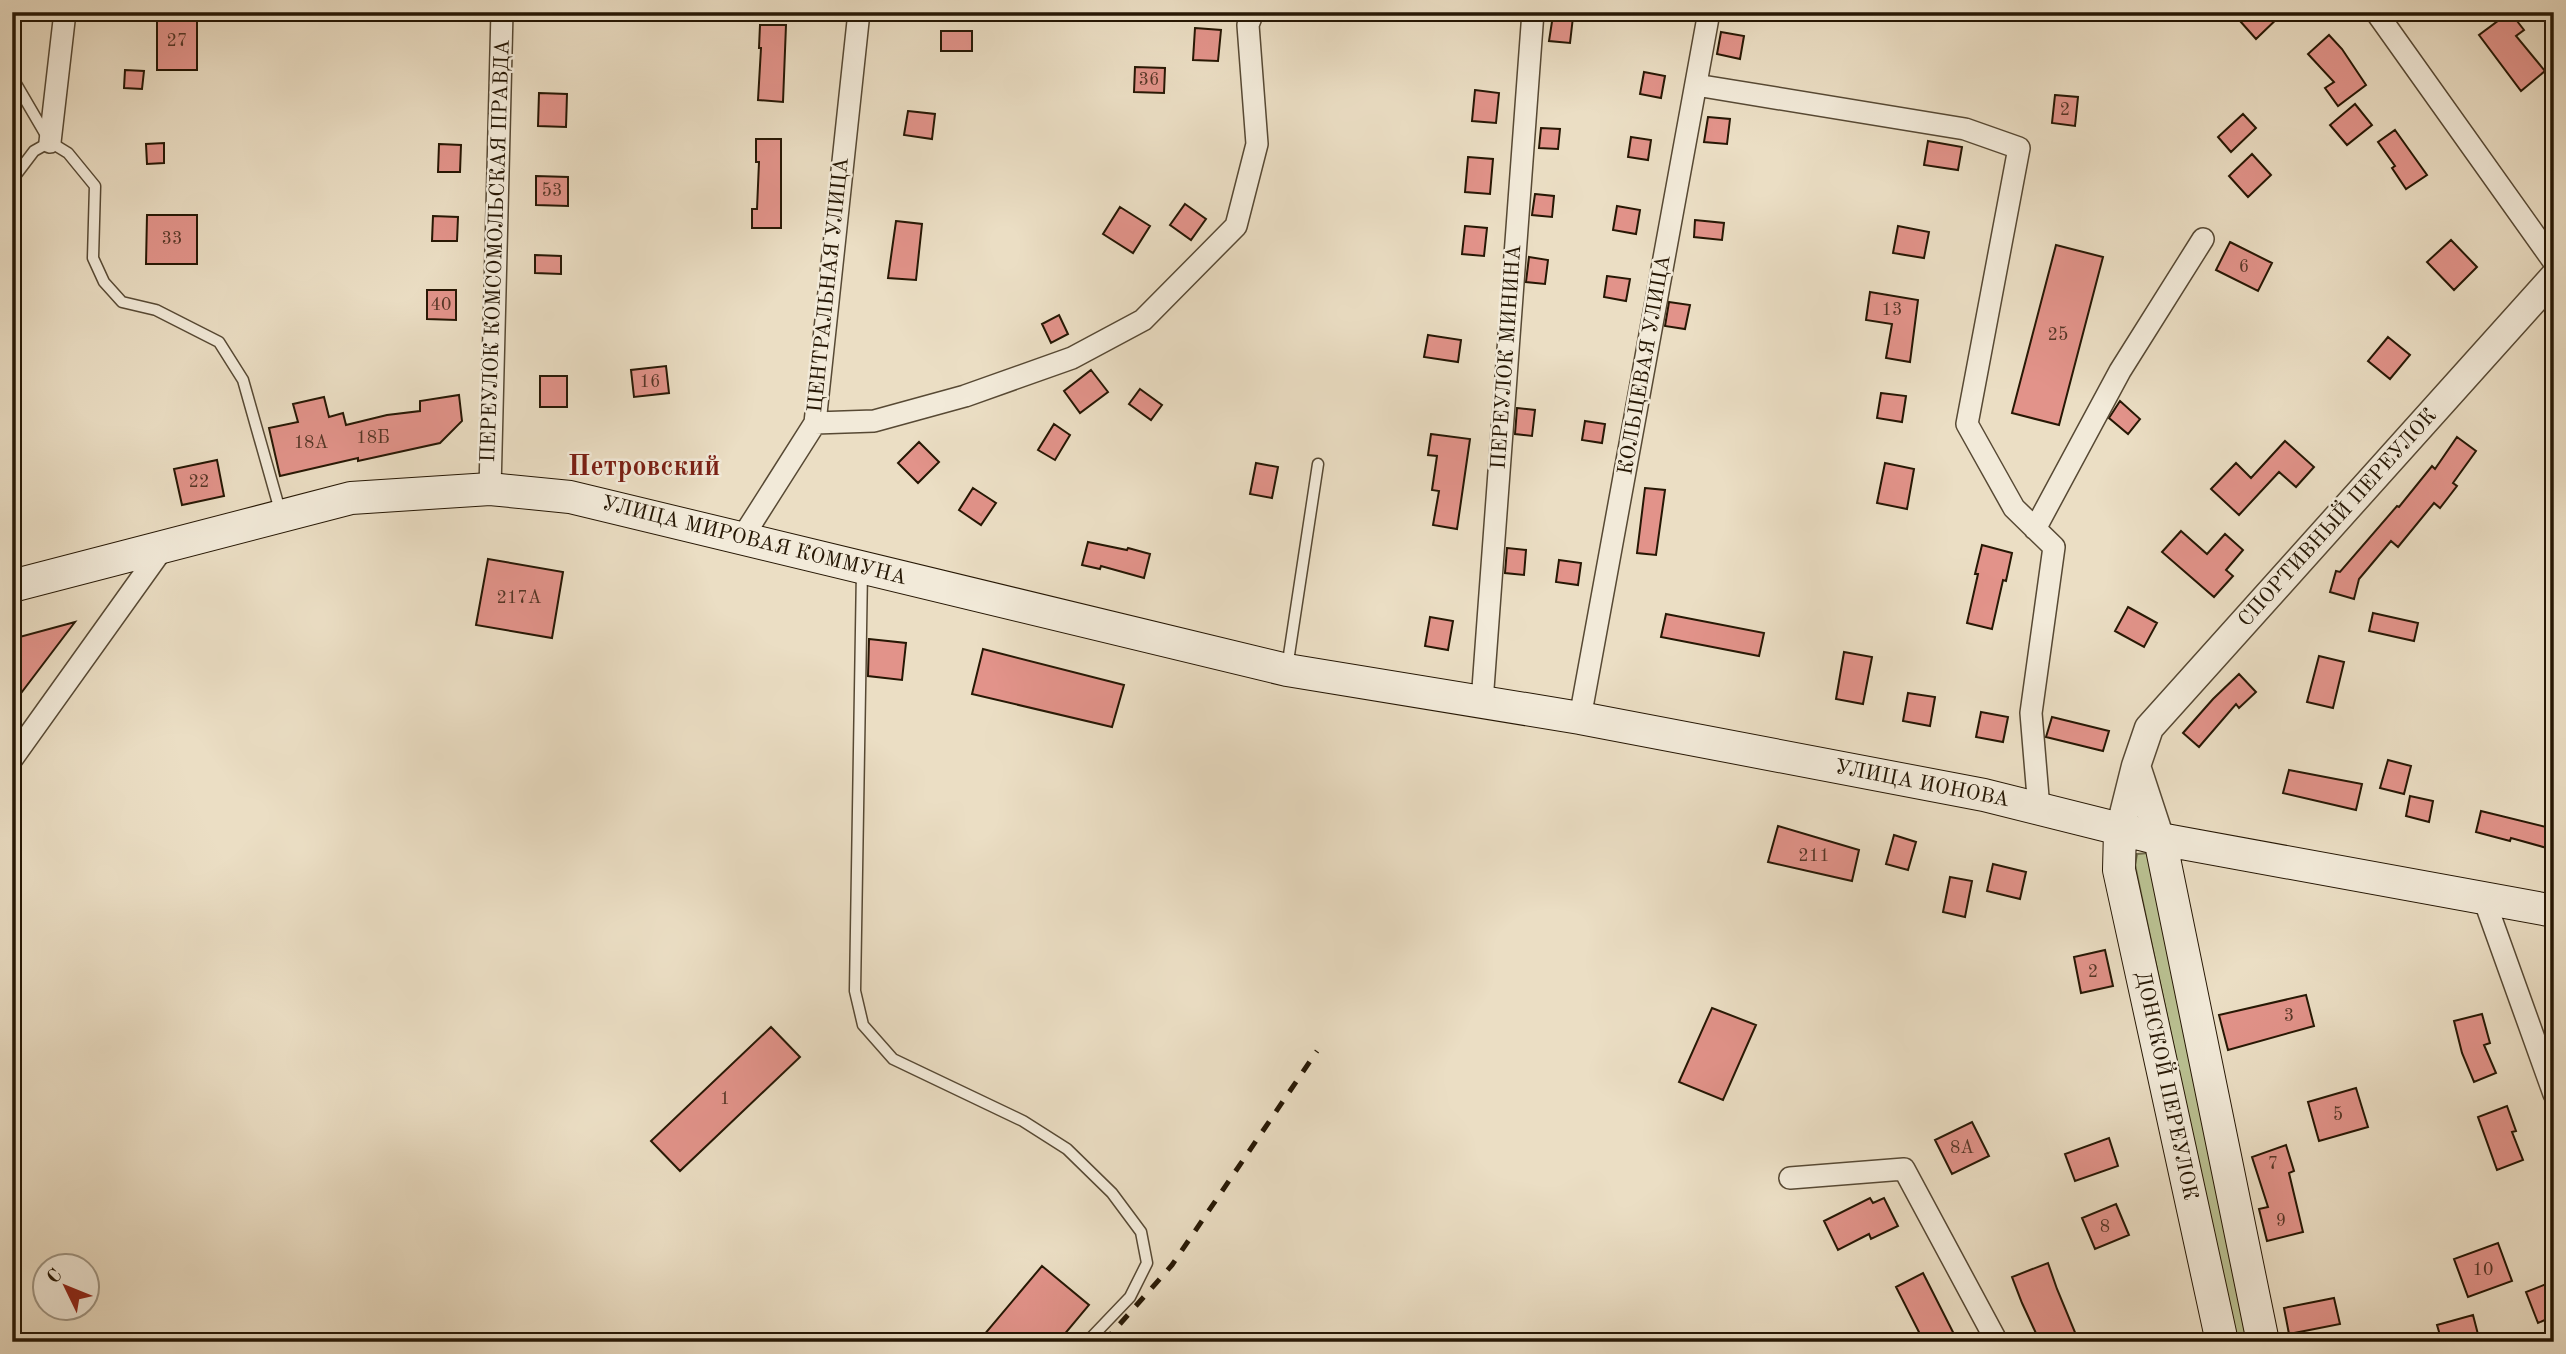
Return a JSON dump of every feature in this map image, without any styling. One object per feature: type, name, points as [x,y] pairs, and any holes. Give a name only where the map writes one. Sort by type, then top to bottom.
[{"type":"main road","name":"УЛИЦА МИРОВАЯ КОММУНА","points":[[12,586],[351,498],[489,489],[569,497],[1287,670]]},
{"type":"main road","name":"УЛИЦА ИОНОВА","points":[[1287,670],[1580,718],[1984,795],[2160,839],[2554,911]]},
{"type":"main road","name":"ДОНСКОЙ ПЕРЕУЛОК","points":[[2120,830],[2119,870],[2222,1342]]},
{"type":"main road","name":"ДОНСКОЙ ПЕРЕУЛОК","points":[[2160,839],[2263,1342]]},
{"type":"street","points":[[50,142],[65,12]]},
{"type":"street","name":"ПЕРЕУЛОК КОМСОМОЛЬСКАЯ ПРАВДА","points":[[489,489],[502,12]]},
{"type":"street","name":"ЦЕНТРАЛЬНАЯ УЛИЦА","points":[[742,538],[815,423],[859,12]]},
{"type":"street","points":[[815,423],[874,421],[965,396],[1072,358],[1143,320],[1236,226],[1257,144],[1248,25],[1253,12]]},
{"type":"street","name":"ПЕРЕУЛОК МИНИНА","points":[[1482,702],[1533,12]]},
{"type":"street","name":"КОЛЬЦЕВАЯ УЛИЦА","points":[[1580,718],[1709,12]]},
{"type":"street","points":[[2376,12],[2554,262]]},
{"type":"street","points":[[1696,85],[1965,129],[2019,148],[1967,424],[2014,508],[2053,547],[2031,713],[2039,809]]},
{"type":"street","points":[[2035,529],[2120,370],[2203,239]]},
{"type":"street","name":"СПОРТИВНЫЙ ПЕРЕУЛОК","points":[[2120,830],[2136,765],[2149,728],[2554,277]]},
{"type":"street","points":[[12,760],[163,548]]},
{"type":"street","points":[[2136,765],[2160,839]]},
{"type":"street","points":[[2484,899],[2554,1094]]},
{"type":"street","points":[[1790,1178],[1904,1169],[1997,1342]]},
{"type":"lane","points":[[12,77],[50,142],[68,153],[95,186],[93,258],[104,282],[122,302],[156,310],[219,342],[243,380],[282,516]]},
{"type":"lane","points":[[12,180],[34,151],[50,142]]},
{"type":"lane","points":[[1287,670],[1318,464]]},
{"type":"lane","points":[[862,568],[855,991],[863,1025],[894,1059],[1023,1121],[1067,1149],[1112,1193],[1141,1232],[1147,1263],[1130,1297],[1087,1342]]},
{"type":"green space","points":[[2148,853],[2247,1331],[2241,1337],[2235,1333],[2232,1324],[2135,865],[2137,854]]},
{"type":"building","points":[[157,12],[197,12],[197,70],[157,70]]},
{"type":"building","points":[[2232,12],[2284,12],[2256,39]]},
{"type":"building","points":[[2510,12],[2524,30],[2516,36],[2545,71],[2521,91],[2479,35]]},
{"type":"building","points":[[1553,15],[1573,17],[1570,43],[1549,41]]},
{"type":"building","points":[[760,25],[786,25],[783,102],[758,100]]},
{"type":"building","points":[[1195,28],[1221,30],[1218,61],[1193,60]]},
{"type":"building","points":[[941,31],[972,31],[972,51],[941,51]]},
{"type":"building","points":[[1721,32],[1744,36],[1740,59],[1717,54]]},
{"type":"building","points":[[2329,35],[2342,49],[2366,85],[2338,106],[2325,88],[2334,82],[2308,54]]},
{"type":"building","points":[[1135,67],[1165,68],[1164,93],[1134,92]]},
{"type":"building","points":[[125,70],[144,71],[142,89],[124,88]]},
{"type":"building","points":[[1644,72],[1665,76],[1661,98],[1640,94]]},
{"type":"building","points":[[1475,90],[1499,93],[1496,123],[1472,121]]},
{"type":"building","points":[[539,93],[567,94],[566,127],[538,126]]},
{"type":"building","points":[[2055,95],[2078,97],[2075,126],[2052,123]]},
{"type":"building","points":[[2355,104],[2372,125],[2347,145],[2330,125]]},
{"type":"building","points":[[908,111],[935,114],[932,139],[904,135]]},
{"type":"building","points":[[2243,114],[2256,128],[2231,152],[2218,137]]},
{"type":"building","points":[[1708,117],[1730,119],[1727,144],[1704,142]]},
{"type":"building","points":[[1541,128],[1560,129],[1558,149],[1539,148]]},
{"type":"building","points":[[2395,130],[2427,175],[2406,189],[2392,168],[2395,166],[2378,142]]},
{"type":"building","points":[[1631,137],[1651,140],[1648,160],[1628,157]]},
{"type":"building","points":[[756,139],[781,139],[781,228],[752,228],[752,209],[757,209],[759,162],[756,162]]},
{"type":"building","points":[[1928,141],[1962,147],[1958,170],[1924,165]]},
{"type":"building","points":[[164,143],[164,163],[147,164],[146,144]]},
{"type":"building","points":[[439,144],[461,145],[460,172],[438,172]]},
{"type":"building","points":[[2252,154],[2271,175],[2248,197],[2229,176]]},
{"type":"building","points":[[1468,157],[1493,159],[1490,194],[1465,192]]},
{"type":"building","points":[[536,176],[568,177],[568,206],[536,205]]},
{"type":"building","points":[[1535,194],[1554,196],[1552,217],[1532,215]]},
{"type":"building","points":[[1185,204],[1206,219],[1191,240],[1170,225]]},
{"type":"building","points":[[1617,206],[1640,210],[1636,234],[1613,230]]},
{"type":"building","points":[[1120,207],[1150,226],[1133,253],[1103,234]]},
{"type":"building","points":[[147,215],[197,215],[197,264],[146,264]]},
{"type":"building","points":[[433,216],[458,217],[457,241],[432,241]]},
{"type":"building","points":[[1695,220],[1724,223],[1722,240],[1694,237]]},
{"type":"building","points":[[896,221],[922,224],[916,280],[888,278]]},
{"type":"building","points":[[1465,226],[1487,228],[1484,256],[1462,254]]},
{"type":"building","points":[[1898,226],[1929,232],[1924,258],[1893,253]]},
{"type":"building","points":[[2451,240],[2477,267],[2454,290],[2427,262]]},
{"type":"building","points":[[2230,242],[2272,263],[2258,291],[2216,270]]},
{"type":"building","points":[[2056,245],[2103,257],[2059,425],[2012,413]]},
{"type":"building","points":[[535,255],[561,256],[561,274],[535,273]]},
{"type":"building","points":[[1529,257],[1548,260],[1545,284],[1526,282]]},
{"type":"building","points":[[1607,276],[1630,279],[1626,301],[1604,297]]},
{"type":"building","points":[[427,290],[456,290],[456,320],[427,319]]},
{"type":"building","points":[[1870,292],[1918,300],[1910,362],[1886,358],[1892,324],[1866,320]]},
{"type":"building","points":[[1669,302],[1690,305],[1685,329],[1665,326]]},
{"type":"building","points":[[1059,315],[1068,334],[1051,343],[1042,324]]},
{"type":"building","points":[[1428,335],[1461,340],[1458,362],[1424,357]]},
{"type":"building","points":[[2388,337],[2410,355],[2390,379],[2368,361]]},
{"type":"building","points":[[666,366],[669,393],[634,397],[631,370]]},
{"type":"building","points":[[1091,370],[1108,392],[1080,413],[1064,391]]},
{"type":"building","points":[[540,376],[567,376],[567,407],[540,407]]},
{"type":"building","points":[[1140,389],[1162,405],[1151,420],[1129,404]]},
{"type":"building","points":[[1881,393],[1906,396],[1902,422],[1877,418]]},
{"type":"building","points":[[459,395],[462,421],[440,443],[280,476],[269,428],[298,422],[293,404],[324,397],[329,417],[343,413],[346,425],[387,415],[420,411],[420,401]]},
{"type":"building","points":[[2120,401],[2140,419],[2128,434],[2109,418]]},
{"type":"building","points":[[1517,408],[1535,410],[1532,436],[1515,434]]},
{"type":"building","points":[[1585,421],[1605,424],[1602,443],[1582,440]]},
{"type":"building","points":[[1054,424],[1070,435],[1055,460],[1038,450]]},
{"type":"building","points":[[1431,434],[1470,439],[1457,529],[1433,525],[1439,491],[1432,490],[1437,456],[1428,455]]},
{"type":"building","points":[[2457,437],[2476,451],[2453,483],[2457,486],[2440,508],[2434,503],[2398,547],[2391,541],[2359,579],[2354,599],[2330,592],[2336,571],[2340,572],[2432,466],[2435,469]]},
{"type":"building","points":[[2285,441],[2314,467],[2296,487],[2279,472],[2239,515],[2211,489],[2236,463],[2251,478]]},
{"type":"building","points":[[919,442],[939,462],[918,483],[898,463]]},
{"type":"building","points":[[217,460],[224,496],[182,505],[174,469]]},
{"type":"building","points":[[1256,463],[1278,467],[1272,498],[1250,494]]},
{"type":"building","points":[[1885,463],[1914,469],[1907,509],[1877,503]]},
{"type":"building","points":[[973,488],[996,503],[981,525],[959,510]]},
{"type":"building","points":[[1645,488],[1665,490],[1656,555],[1637,553]]},
{"type":"building","points":[[2181,531],[2207,554],[2225,534],[2243,550],[2226,570],[2233,576],[2214,597],[2162,552]]},
{"type":"building","points":[[1088,542],[1150,554],[1144,578],[1101,566],[1100,569],[1082,565]]},
{"type":"building","points":[[1982,545],[2012,553],[1992,629],[1967,623]]},
{"type":"building","points":[[1507,548],[1526,550],[1524,575],[1505,573]]},
{"type":"building","points":[[488,559],[563,572],[552,638],[476,625]]},
{"type":"building","points":[[1559,560],[1581,563],[1578,585],[1556,582]]},
{"type":"building","points":[[2128,607],[2157,623],[2144,647],[2115,631]]},
{"type":"building","points":[[2373,613],[2418,623],[2414,641],[2369,631]]},
{"type":"building","points":[[1666,614],[1764,633],[1759,656],[1661,637]]},
{"type":"building","points":[[1430,617],[1453,621],[1448,650],[1425,646]]},
{"type":"building","points":[[75,622],[12,705],[12,639]]},
{"type":"building","points":[[869,639],[906,643],[902,680],[868,676]]},
{"type":"building","points":[[983,649],[1124,685],[1112,727],[972,694]]},
{"type":"building","points":[[1844,652],[1872,657],[1863,704],[1836,699]]},
{"type":"building","points":[[2319,656],[2344,662],[2333,708],[2307,702]]},
{"type":"building","points":[[2239,674],[2256,692],[2239,708],[2236,704],[2199,747],[2183,733]]},
{"type":"building","points":[[1908,693],[1935,697],[1930,726],[1903,721]]},
{"type":"building","points":[[1981,712],[2008,717],[2003,742],[1976,737]]},
{"type":"building","points":[[2052,717],[2109,731],[2103,751],[2046,737]]},
{"type":"building","points":[[2388,760],[2411,766],[2404,794],[2380,788]]},
{"type":"building","points":[[2289,770],[2362,784],[2356,810],[2283,793]]},
{"type":"building","points":[[2410,796],[2433,801],[2429,822],[2406,816]]},
{"type":"building","points":[[2481,811],[2554,829],[2554,850],[2476,832]]},
{"type":"building","points":[[1778,826],[1859,850],[1852,881],[1768,862]]},
{"type":"building","points":[[1894,835],[1916,842],[1908,870],[1886,864]]},
{"type":"building","points":[[1993,864],[2026,872],[2020,899],[1987,891]]},
{"type":"building","points":[[1950,877],[1972,881],[1965,917],[1943,912]]},
{"type":"building","points":[[2105,950],[2113,986],[2081,993],[2074,957]]},
{"type":"building","points":[[2306,995],[2314,1026],[2228,1050],[2219,1015]]},
{"type":"building","points":[[1712,1008],[1756,1025],[1723,1100],[1679,1082]]},
{"type":"building","points":[[2482,1014],[2490,1043],[2484,1045],[2496,1073],[2474,1082],[2462,1053],[2454,1021]]},
{"type":"building","points":[[771,1027],[800,1057],[680,1171],[651,1141]]},
{"type":"building","points":[[2356,1088],[2368,1127],[2319,1141],[2308,1102]]},
{"type":"building","points":[[2507,1106],[2516,1131],[2512,1132],[2523,1160],[2497,1170],[2478,1117]]},
{"type":"building","points":[[1972,1122],[1989,1156],[1952,1174],[1935,1140]]},
{"type":"building","points":[[2109,1138],[2118,1166],[2075,1181],[2065,1154]]},
{"type":"building","points":[[2286,1145],[2294,1171],[2289,1173],[2303,1232],[2267,1241],[2259,1209],[2268,1207],[2252,1157]]},
{"type":"building","points":[[1870,1198],[1873,1203],[1884,1198],[1898,1226],[1871,1239],[1869,1234],[1838,1250],[1824,1221]]},
{"type":"building","points":[[2116,1204],[2129,1235],[2095,1249],[2082,1218]]},
{"type":"building","points":[[2498,1243],[2512,1281],[2468,1297],[2454,1259]]},
{"type":"building","points":[[2048,1263],[2079,1342],[2040,1342],[2022,1303],[2012,1277]]},
{"type":"building","points":[[1042,1266],[1089,1305],[1058,1342],[978,1342]]},
{"type":"building","points":[[1923,1273],[1958,1342],[1924,1342],[1896,1287]]},
{"type":"building","points":[[2554,1281],[2554,1316],[2538,1323],[2526,1292]]},
{"type":"building","points":[[2334,1298],[2340,1324],[2289,1334],[2284,1308]]},
{"type":"building","points":[[2473,1315],[2480,1342],[2442,1342],[2437,1325]]},
{"type":"railway","points":[[1104,1342],[1172,1265],[1317,1051]]},
{"type":"district","name":"Петровский","points":[[644,468]]}]
